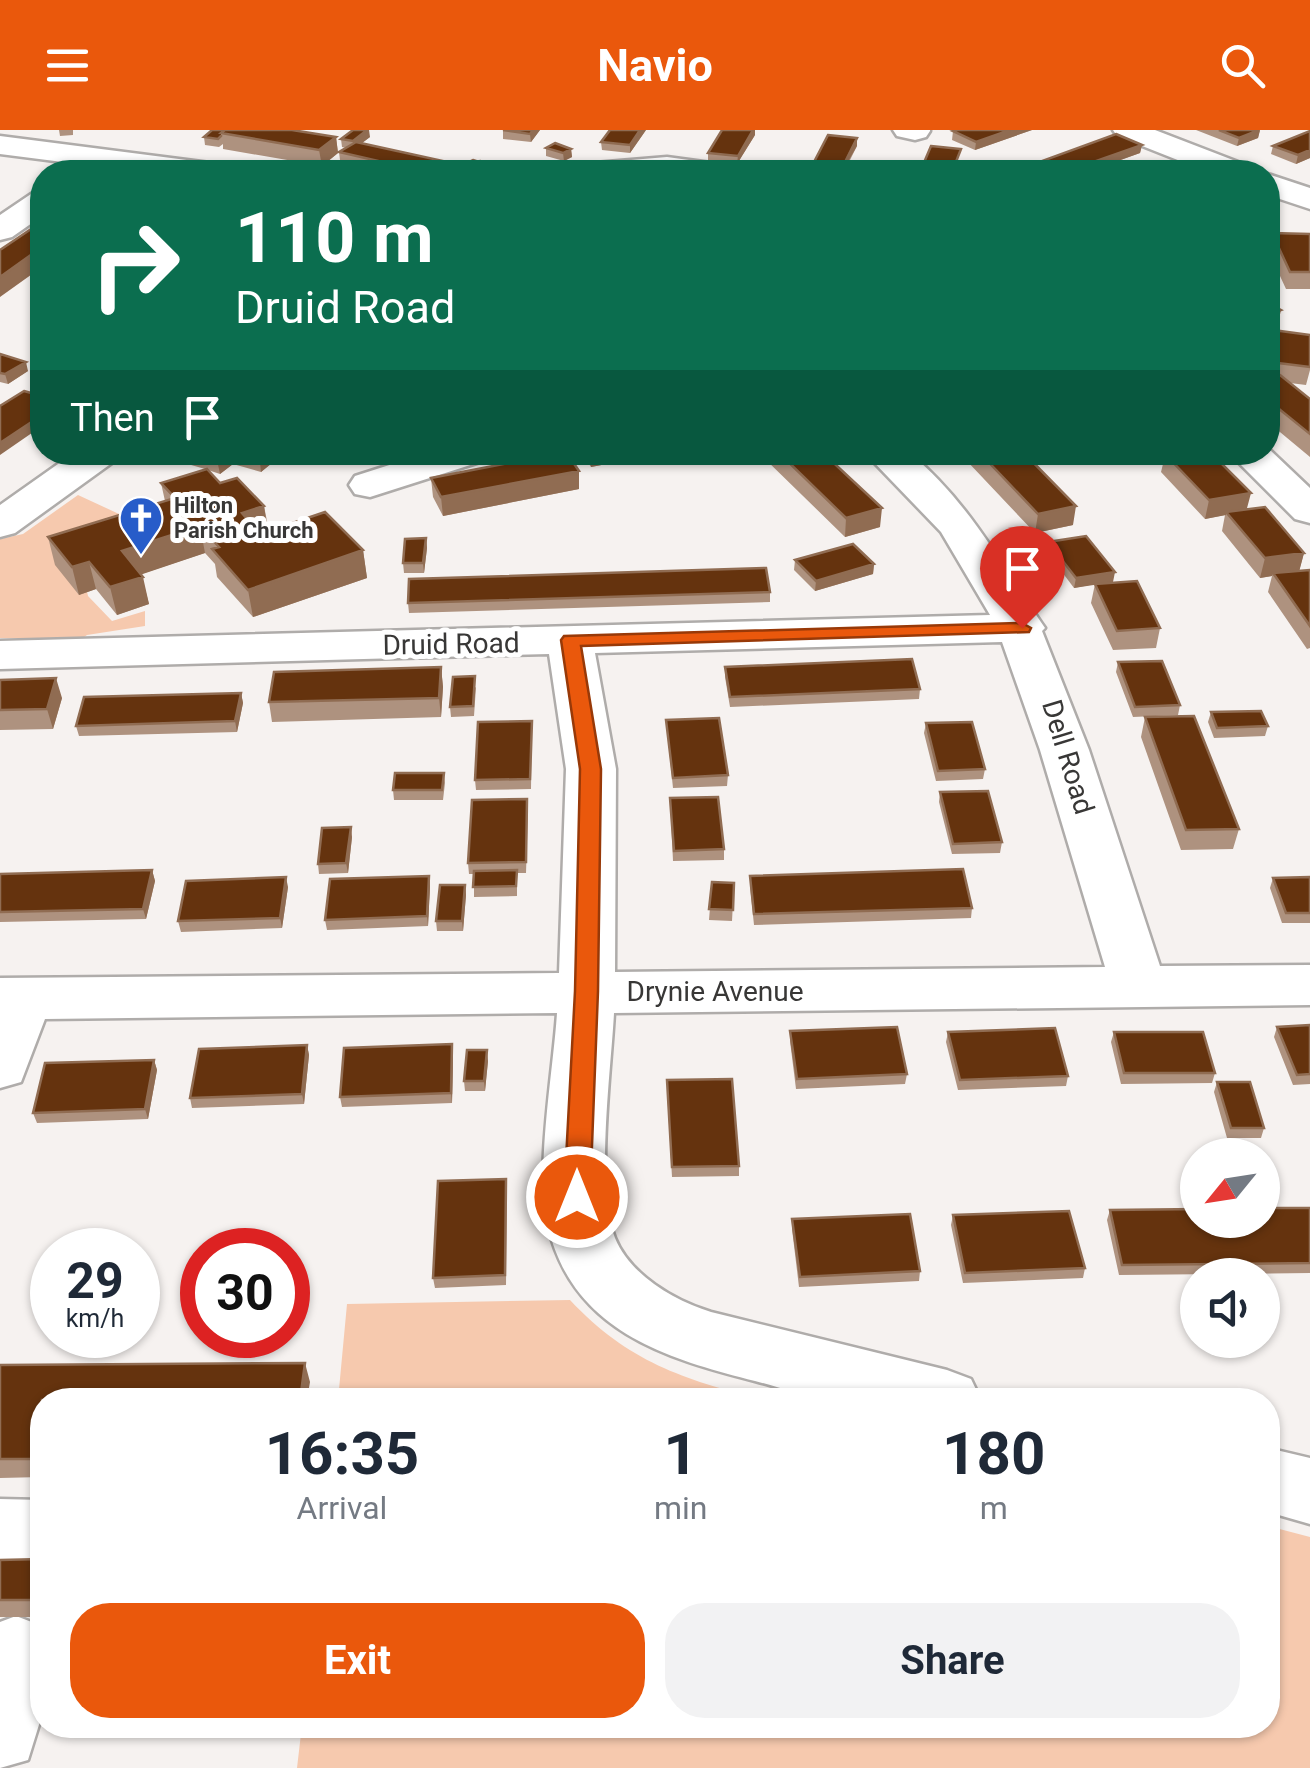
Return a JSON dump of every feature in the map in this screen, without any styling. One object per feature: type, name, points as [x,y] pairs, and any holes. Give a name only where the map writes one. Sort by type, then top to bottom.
[{"type":"street","points":[[105,160],[144,130]]},
{"type":"street","points":[[908,130],[915,131]]},
{"type":"street","points":[[1128,130],[1204,160]]},
{"type":"street","points":[[0,145],[74,160]]},
{"type":"street","points":[[1280,188],[1310,199]]},
{"type":"street","points":[[0,230],[30,210]]},
{"type":"street","points":[[0,524],[84,465]]},
{"type":"street","points":[[371,485],[432,465]]},
{"type":"street","name":"Dell Road","points":[[897,465],[952,520],[989,570],[1022,628],[1046,684],[1138,988]]},
{"type":"street","points":[[1262,465],[1310,510]]},
{"type":"street","name":"Druid Road","points":[[0,655],[1022,628]]},
{"type":"street","points":[[570,640],[591,769],[587,991],[576,1172],[579,1222],[590,1255],[625,1299],[666,1326],[898,1388]]},
{"type":"street","name":"Drynie Avenue","points":[[11,999],[1310,985]]},
{"type":"street","points":[[0,1066],[11,999]]},
{"type":"street","points":[[1280,1483],[1310,1491]]},
{"type":"street","points":[[0,1533],[30,1534]]},
{"type":"street","points":[[0,1732],[16,1653]]},
{"type":"shaded area","points":[[78,495],[145,526],[82,568],[88,596],[112,621],[145,611],[145,626],[87,635],[80,640],[0,638],[0,539],[23,534]]},
{"type":"shaded area","points":[[570,1300],[613,1339],[635,1353],[721,1388],[339,1388],[347,1304]]},
{"type":"shaded area","points":[[1280,1529],[1310,1537],[1310,1768],[297,1768],[300,1738],[1280,1738]]},
{"type":"building","points":[[212,130],[225,130],[218,139],[204,137]]},
{"type":"building","points":[[292,130],[336,137],[319,150],[221,133]]},
{"type":"building","points":[[353,130],[367,130],[353,141],[341,139]]},
{"type":"building","points":[[610,130],[640,130],[630,145],[601,142]]},
{"type":"building","points":[[722,130],[753,130],[738,156],[708,153]]},
{"type":"building","points":[[1010,130],[976,142],[953,131]]},
{"type":"building","points":[[1219,130],[1259,130],[1239,138]]},
{"type":"building","points":[[1310,131],[1310,150],[1298,155],[1273,146]]},
{"type":"building","points":[[1116,134],[1142,145],[1099,160],[1045,160]]},
{"type":"building","points":[[828,135],[857,138],[846,160],[815,160]]},
{"type":"building","points":[[356,142],[438,160],[374,160],[339,152]]},
{"type":"building","points":[[555,143],[571,149],[563,153],[546,148]]},
{"type":"building","points":[[931,146],[961,149],[957,160],[925,160]]},
{"type":"building","points":[[30,230],[30,256],[0,277],[0,250]]},
{"type":"building","points":[[1280,233],[1310,234],[1310,272],[1290,272],[1280,250]]},
{"type":"building","points":[[1280,331],[1310,335],[1310,367],[1280,363]]},
{"type":"building","points":[[0,354],[26,362],[0,373]]},
{"type":"building","points":[[1280,375],[1310,399],[1310,434],[1280,410]]},
{"type":"building","points":[[24,391],[30,393],[30,423],[0,443],[0,406]]},
{"type":"building","points":[[498,465],[575,465],[579,471],[441,497],[431,478]]},
{"type":"building","points":[[791,465],[836,465],[882,508],[846,518]]},
{"type":"building","points":[[991,465],[1036,465],[1076,506],[1038,514]]},
{"type":"building","points":[[1176,465],[1223,465],[1251,493],[1209,500]]},
{"type":"building","points":[[207,469],[220,483],[237,478],[264,506],[242,513],[248,520],[256,517],[269,531],[325,512],[363,550],[248,590],[212,549],[219,547],[200,526],[122,551],[143,577],[110,587],[89,562],[72,567],[48,537],[175,498],[161,483]]},
{"type":"building","points":[[1265,507],[1304,553],[1265,558],[1226,512]]},
{"type":"building","points":[[1086,536],[1115,572],[1076,578],[1048,542]]},
{"type":"building","points":[[426,538],[423,563],[403,563],[405,539]]},
{"type":"building","points":[[853,544],[874,564],[816,581],[795,560]]},
{"type":"building","points":[[766,568],[770,592],[408,603],[409,579]]},
{"type":"building","points":[[1310,570],[1310,626],[1273,573]]},
{"type":"building","points":[[1137,581],[1160,628],[1117,631],[1095,584]]},
{"type":"building","points":[[912,659],[920,689],[730,697],[725,667]]},
{"type":"building","points":[[1162,661],[1180,705],[1135,707],[1118,662]]},
{"type":"building","points":[[441,667],[439,698],[269,702],[274,672]]},
{"type":"building","points":[[475,676],[473,706],[450,707],[453,677]]},
{"type":"building","points":[[56,678],[47,709],[0,710],[0,680]]},
{"type":"building","points":[[241,693],[235,721],[76,726],[84,697]]},
{"type":"building","points":[[1261,711],[1268,726],[1217,728],[1211,712]]},
{"type":"building","points":[[1194,716],[1239,829],[1186,830],[1145,717]]},
{"type":"building","points":[[719,718],[728,775],[673,778],[666,720]]},
{"type":"building","points":[[532,721],[530,779],[475,780],[478,722]]},
{"type":"building","points":[[972,722],[985,769],[938,771],[926,723]]},
{"type":"building","points":[[395,773],[444,773],[442,790],[393,790]]},
{"type":"building","points":[[988,791],[1002,842],[953,844],[940,792]]},
{"type":"building","points":[[718,797],[724,849],[674,851],[670,798]]},
{"type":"building","points":[[527,799],[526,862],[468,863],[472,800]]},
{"type":"building","points":[[351,827],[346,863],[318,864],[322,828]]},
{"type":"building","points":[[963,869],[972,908],[754,914],[750,876]]},
{"type":"building","points":[[152,870],[143,909],[0,912],[0,874]]},
{"type":"building","points":[[517,870],[516,886],[473,887],[474,871]]},
{"type":"building","points":[[429,876],[427,916],[325,920],[330,879]]},
{"type":"building","points":[[286,877],[280,918],[178,921],[186,881]]},
{"type":"building","points":[[1310,877],[1310,913],[1286,913],[1273,878]]},
{"type":"building","points":[[712,882],[734,883],[733,910],[709,909]]},
{"type":"building","points":[[440,885],[465,885],[462,921],[436,921]]},
{"type":"building","points":[[1310,1025],[1310,1074],[1297,1075],[1277,1027]]},
{"type":"building","points":[[897,1027],[907,1074],[797,1079],[790,1031]]},
{"type":"building","points":[[1055,1028],[1068,1076],[960,1080],[948,1032]]},
{"type":"building","points":[[1114,1032],[1203,1032],[1215,1073],[1124,1073]]},
{"type":"building","points":[[452,1044],[451,1093],[340,1097],[344,1048]]},
{"type":"building","points":[[307,1045],[302,1094],[190,1098],[199,1049]]},
{"type":"building","points":[[467,1050],[487,1050],[484,1081],[464,1081]]},
{"type":"building","points":[[154,1060],[145,1109],[33,1113],[45,1063]]},
{"type":"building","points":[[732,1079],[739,1166],[672,1167],[667,1080]]},
{"type":"building","points":[[1217,1082],[1250,1082],[1264,1128],[1231,1128]]},
{"type":"building","points":[[506,1179],[505,1275],[433,1278],[438,1181]]},
{"type":"building","points":[[1280,1208],[1310,1208],[1310,1263],[1280,1263],[1280,1258],[1180,1258],[1180,1264],[1122,1265],[1110,1210],[1180,1209],[1180,1238],[1280,1238]]},
{"type":"building","points":[[1069,1211],[1085,1268],[965,1273],[953,1215]]},
{"type":"building","points":[[910,1214],[920,1271],[800,1277],[792,1219]]},
{"type":"building","points":[[305,1363],[302,1388],[30,1388],[30,1459],[0,1459],[0,1365]]},
{"type":"building","points":[[30,1559],[30,1600],[0,1600],[0,1560]]},
{"type":"place","name":"Hilton Parish Church","points":[[141,556]]},
{"type":"route","points":[[577,1197],[587,991],[591,769],[570,640],[1022,628]]}]
